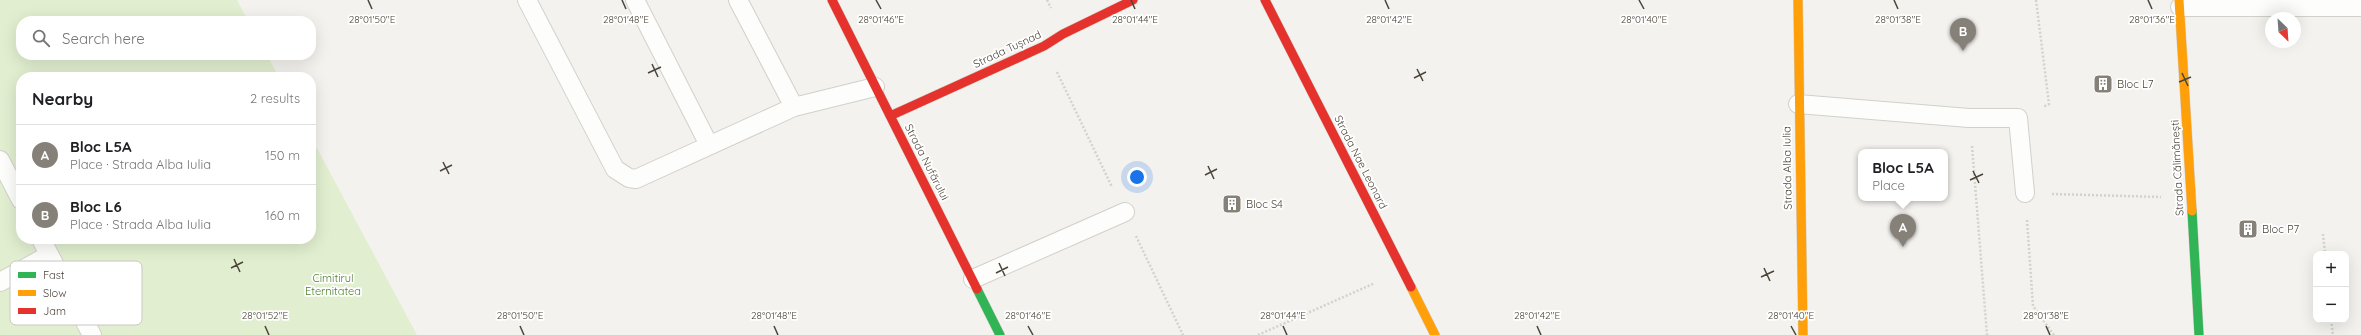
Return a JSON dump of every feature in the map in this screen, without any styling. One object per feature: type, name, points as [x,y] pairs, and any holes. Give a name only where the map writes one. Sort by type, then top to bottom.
[{"type":"street","name":"Strada Nufărului","points":[[832,0],[1000,335]]},
{"type":"street","name":"Strada Tușnad","points":[[890,116],[1044,46],[1063,34],[1133,0]]},
{"type":"street","name":"Strada Nae Leonard","points":[[1265,0],[1435,335]]},
{"type":"street","name":"Strada Alba Iulia","points":[[1798,0],[1798,104],[1803,335]]},
{"type":"street","name":"Strada Călimănești","points":[[2179,4],[2199,335]]},
{"type":"lane","points":[[527,0],[615,169],[622,174],[636,179],[794,106],[875,87]]},
{"type":"lane","points":[[635,0],[709,145]]},
{"type":"lane","points":[[738,0],[794,106]]},
{"type":"lane","points":[[2179,4],[2361,7]]},
{"type":"lane","points":[[1798,104],[1969,118],[2018,118],[2025,193]]},
{"type":"lane","points":[[0,160],[16,190]]},
{"type":"lane","points":[[973,279],[1124,212]]},
{"type":"lane","points":[[27,261],[45,247],[52,261]]},
{"type":"lane","points":[[0,282],[10,274]]},
{"type":"lane","points":[[87,325],[92,335]]},
{"type":"path","points":[[2018,118],[2049,104],[2036,0]]},
{"type":"path","points":[[1044,46],[1184,335]]},
{"type":"path","points":[[1969,118],[1986,335]]},
{"type":"path","points":[[2054,335],[2033,306],[2025,193],[2191,198]]},
{"type":"path","points":[[2323,234],[2325,251]]},
{"type":"path","points":[[1258,335],[1403,271]]},
{"type":"path","points":[[2331,323],[2333,335]]},
{"type":"green space","name":"Cimitirul Eternitatea","points":[[0,0],[237,0],[245,16],[16,16],[16,60],[270,60],[276,72],[16,72],[16,244],[316,244],[316,146],[417,335],[0,335]]},
{"type":"traffic: fast","points":[[2192,211],[2199,335]]},
{"type":"traffic: fast","points":[[977,289],[1000,335]]},
{"type":"traffic: slow","points":[[1798,0],[1803,335]]},
{"type":"traffic: slow","points":[[2179,0],[2192,211]]},
{"type":"traffic: slow","points":[[1411,287],[1435,335]]},
{"type":"traffic: jam","points":[[832,0],[977,289]]},
{"type":"traffic: jam","points":[[890,116],[1044,46],[1063,34],[1133,0]]},
{"type":"traffic: jam","points":[[1265,0],[1411,287]]},
{"type":"place","name":"Bloc L6","points":[[1963,51]]},
{"type":"place","name":"Bloc L7","points":[[2103,84]]},
{"type":"place","name":"Bloc S4","points":[[1232,204]]},
{"type":"place","name":"Bloc P7","points":[[2248,229]]},
{"type":"place","name":"Bloc L5A","points":[[1903,247]]}]
